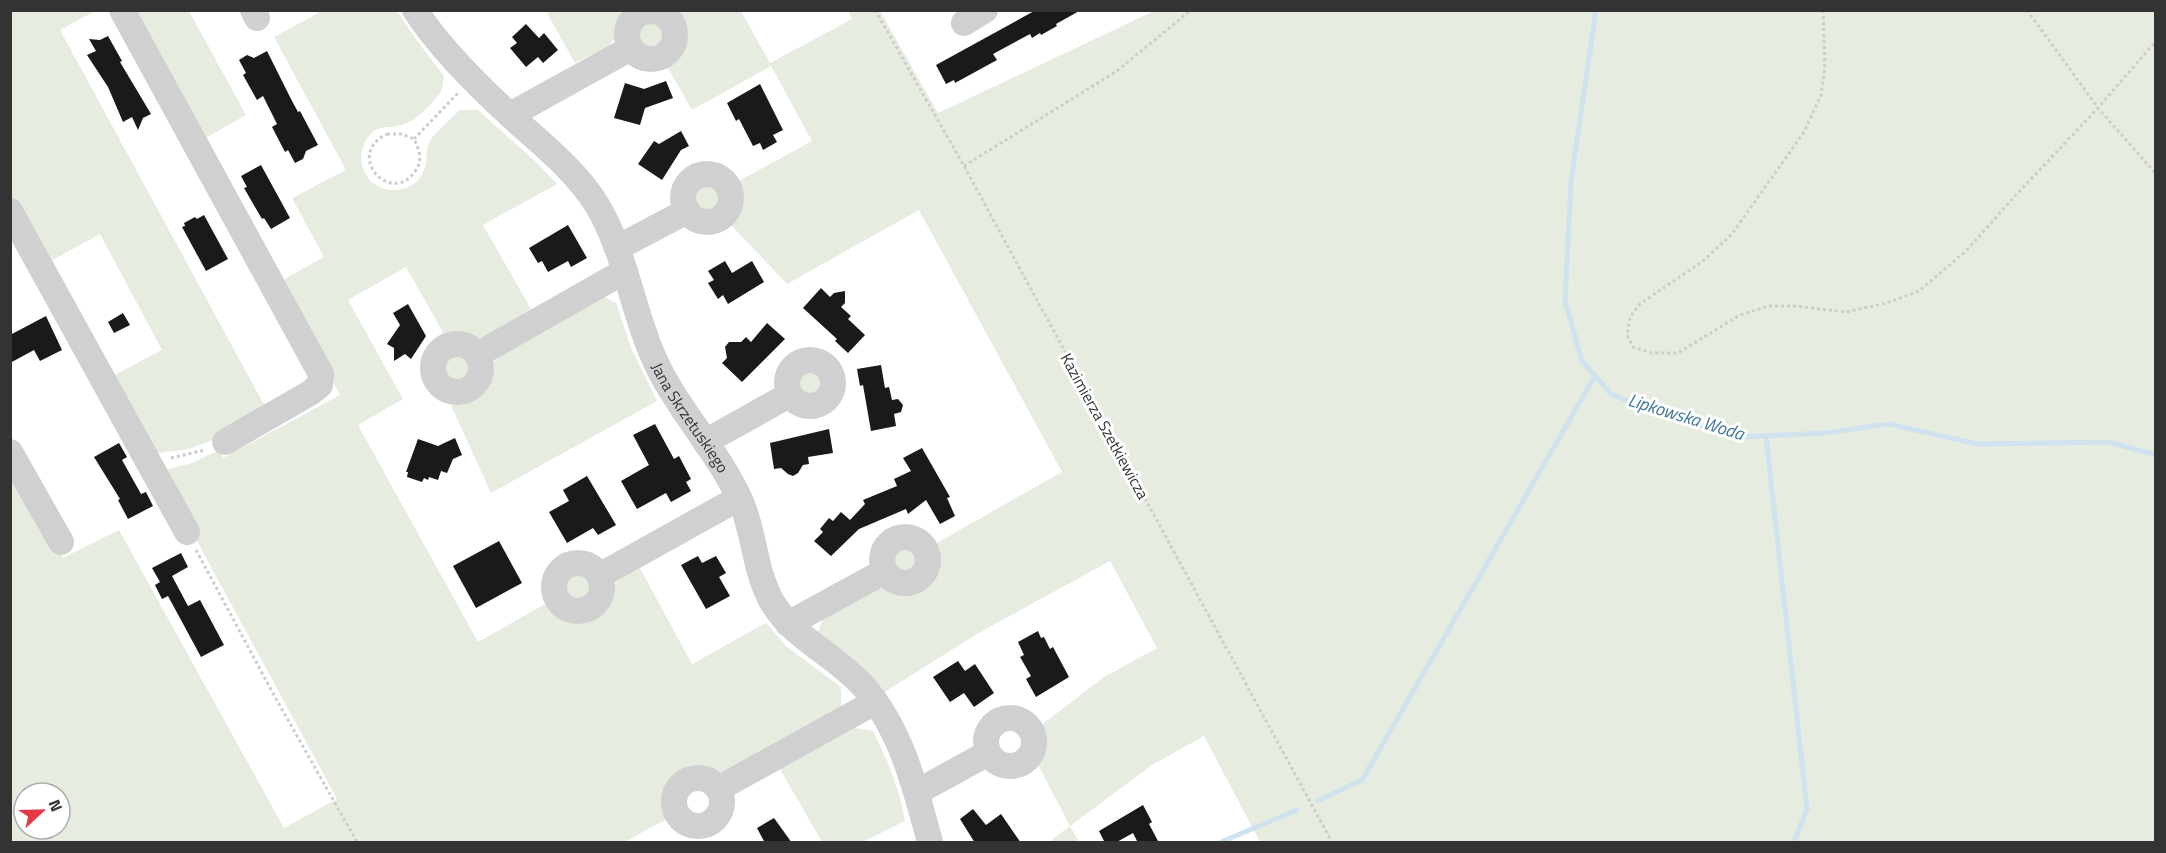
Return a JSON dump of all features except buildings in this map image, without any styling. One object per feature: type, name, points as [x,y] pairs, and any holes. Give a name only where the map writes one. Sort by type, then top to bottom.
[{"type":"street","points":[[122,10],[321,374],[320,385],[310,393],[225,442]]},
{"type":"street","name":"Jana Skrzetuskiego","points":[[416,10],[471,80],[570,171],[596,204],[621,260],[645,338],[659,370],[739,498],[747,519],[759,575],[770,598],[788,624],[854,678],[875,702],[899,743],[917,792],[930,843]]},
{"type":"street","points":[[510,115],[631,48]]},
{"type":"street","points":[[10,211],[187,532]]},
{"type":"street","points":[[477,355],[621,260],[687,211]]},
{"type":"street","points":[[705,442],[789,395]]},
{"type":"street","points":[[10,452],[61,542]]},
{"type":"street","points":[[599,576],[739,498]]},
{"type":"street","points":[[788,624],[885,572]]},
{"type":"street","points":[[718,789],[875,702]]},
{"type":"street","points":[[917,792],[988,753]]},
{"type":"path","name":"Kazimierza Szetkiewicza","points":[[875,10],[964,166],[1332,843]]},
{"type":"path","points":[[964,166],[1117,71],[1191,10]]},
{"type":"path","points":[[1823,10],[1825,68],[1821,95],[1804,132],[1732,234],[1703,261],[1640,304],[1630,317],[1627,335],[1633,347],[1652,353],[1678,352],[1740,315],[1769,306],[1794,306],[1846,312],[1887,303],[1919,291],[1966,251],[2098,108],[2156,41]]},
{"type":"path","points":[[2027,10],[2098,108],[2156,174]]},
{"type":"path","points":[[414,139],[471,80]]},
{"type":"path","points":[[387,134],[402,134],[414,139],[419,150],[420,164],[412,177],[401,183],[388,183],[377,176],[370,165],[370,150],[376,139],[387,134]]},
{"type":"path","points":[[149,463],[198,453],[225,442]]},
{"type":"path","points":[[187,532],[280,707],[357,843]]},
{"type":"shaded area","points":[[10,11],[95,11],[60,30],[267,410],[213,440],[189,449],[150,454],[107,379],[162,350],[100,234],[47,263],[11,198]]},
{"type":"shaded area","points":[[132,11],[189,11],[246,115],[202,140]]},
{"type":"shaded area","points":[[322,11],[397,11],[444,76],[440,93],[418,116],[402,125],[376,130],[369,136],[362,154],[364,171],[368,178],[383,188],[392,190],[399,190],[415,183],[423,173],[427,147],[431,139],[460,110],[478,110],[557,184],[483,225],[531,309],[498,330],[482,337],[445,336],[406,267],[348,300],[403,399],[358,425],[478,642],[547,603],[557,614],[570,621],[588,619],[603,609],[610,590],[616,583],[640,568],[692,664],[766,623],[787,647],[841,687],[841,707],[725,780],[693,772],[677,776],[666,788],[667,819],[624,842],[11,842],[10,462],[63,558],[119,530],[284,828],[337,799],[159,471],[189,464],[220,450],[223,458],[340,395],[279,282],[324,257],[292,198],[346,170],[274,37]]},
{"type":"shaded area","points":[[546,11],[630,11],[626,14],[610,44],[575,63]]},
{"type":"shaded area","points":[[672,11],[741,11],[770,63],[852,19],[848,11],[880,11],[938,113],[1154,11],[2155,11],[2155,842],[1260,842],[1204,736],[1152,765],[1070,826],[1037,763],[1044,745],[1040,726],[1104,677],[1157,648],[1110,561],[977,634],[883,693],[818,632],[823,618],[869,592],[884,589],[908,591],[924,586],[934,575],[936,568],[935,544],[1062,472],[919,210],[787,284],[730,224],[740,204],[737,182],[812,141],[771,66],[692,110],[666,65],[678,53],[683,39],[682,25]]},
{"type":"shaded area","points":[[652,19],[663,24],[668,35],[663,46],[652,51],[641,46],[636,35],[641,24]]},
{"type":"shaded area","points":[[708,182],[719,187],[724,198],[719,209],[708,214],[697,209],[692,198],[697,187]]},
{"type":"shaded area","points":[[605,297],[616,303],[631,348],[657,401],[491,493],[448,399],[466,399],[477,393],[482,389],[491,367],[499,357]]},
{"type":"shaded area","points":[[456,351],[467,356],[472,367],[467,378],[456,383],[445,378],[440,367],[445,356]]},
{"type":"shaded area","points":[[810,368],[821,373],[826,384],[821,395],[810,400],[799,395],[794,384],[799,373]]},
{"type":"shaded area","points":[[905,543],[916,548],[921,559],[916,570],[905,575],[894,570],[889,559],[894,548]]},
{"type":"shaded area","points":[[578,571],[589,576],[594,587],[589,598],[578,603],[567,598],[562,587],[567,576]]},
{"type":"shaded area","points":[[855,728],[873,731],[900,797],[905,821],[863,842],[822,842],[780,769]]},
{"type":"shaded area","points":[[1070,826],[1079,842],[1049,842]]},
{"type":"waterway","name":"Lipkowska Woda","points":[[1596,10],[1571,181],[1565,301],[1582,361],[1611,394],[1650,410],[1741,437],[1825,433],[1889,424],[1977,444],[2109,442],[2156,455]]},
{"type":"waterway","points":[[1317,801],[1362,780],[1595,376]]},
{"type":"waterway","points":[[1766,436],[1807,809],[1794,842]]},
{"type":"waterway","points":[[1221,842],[1297,810]]}]
